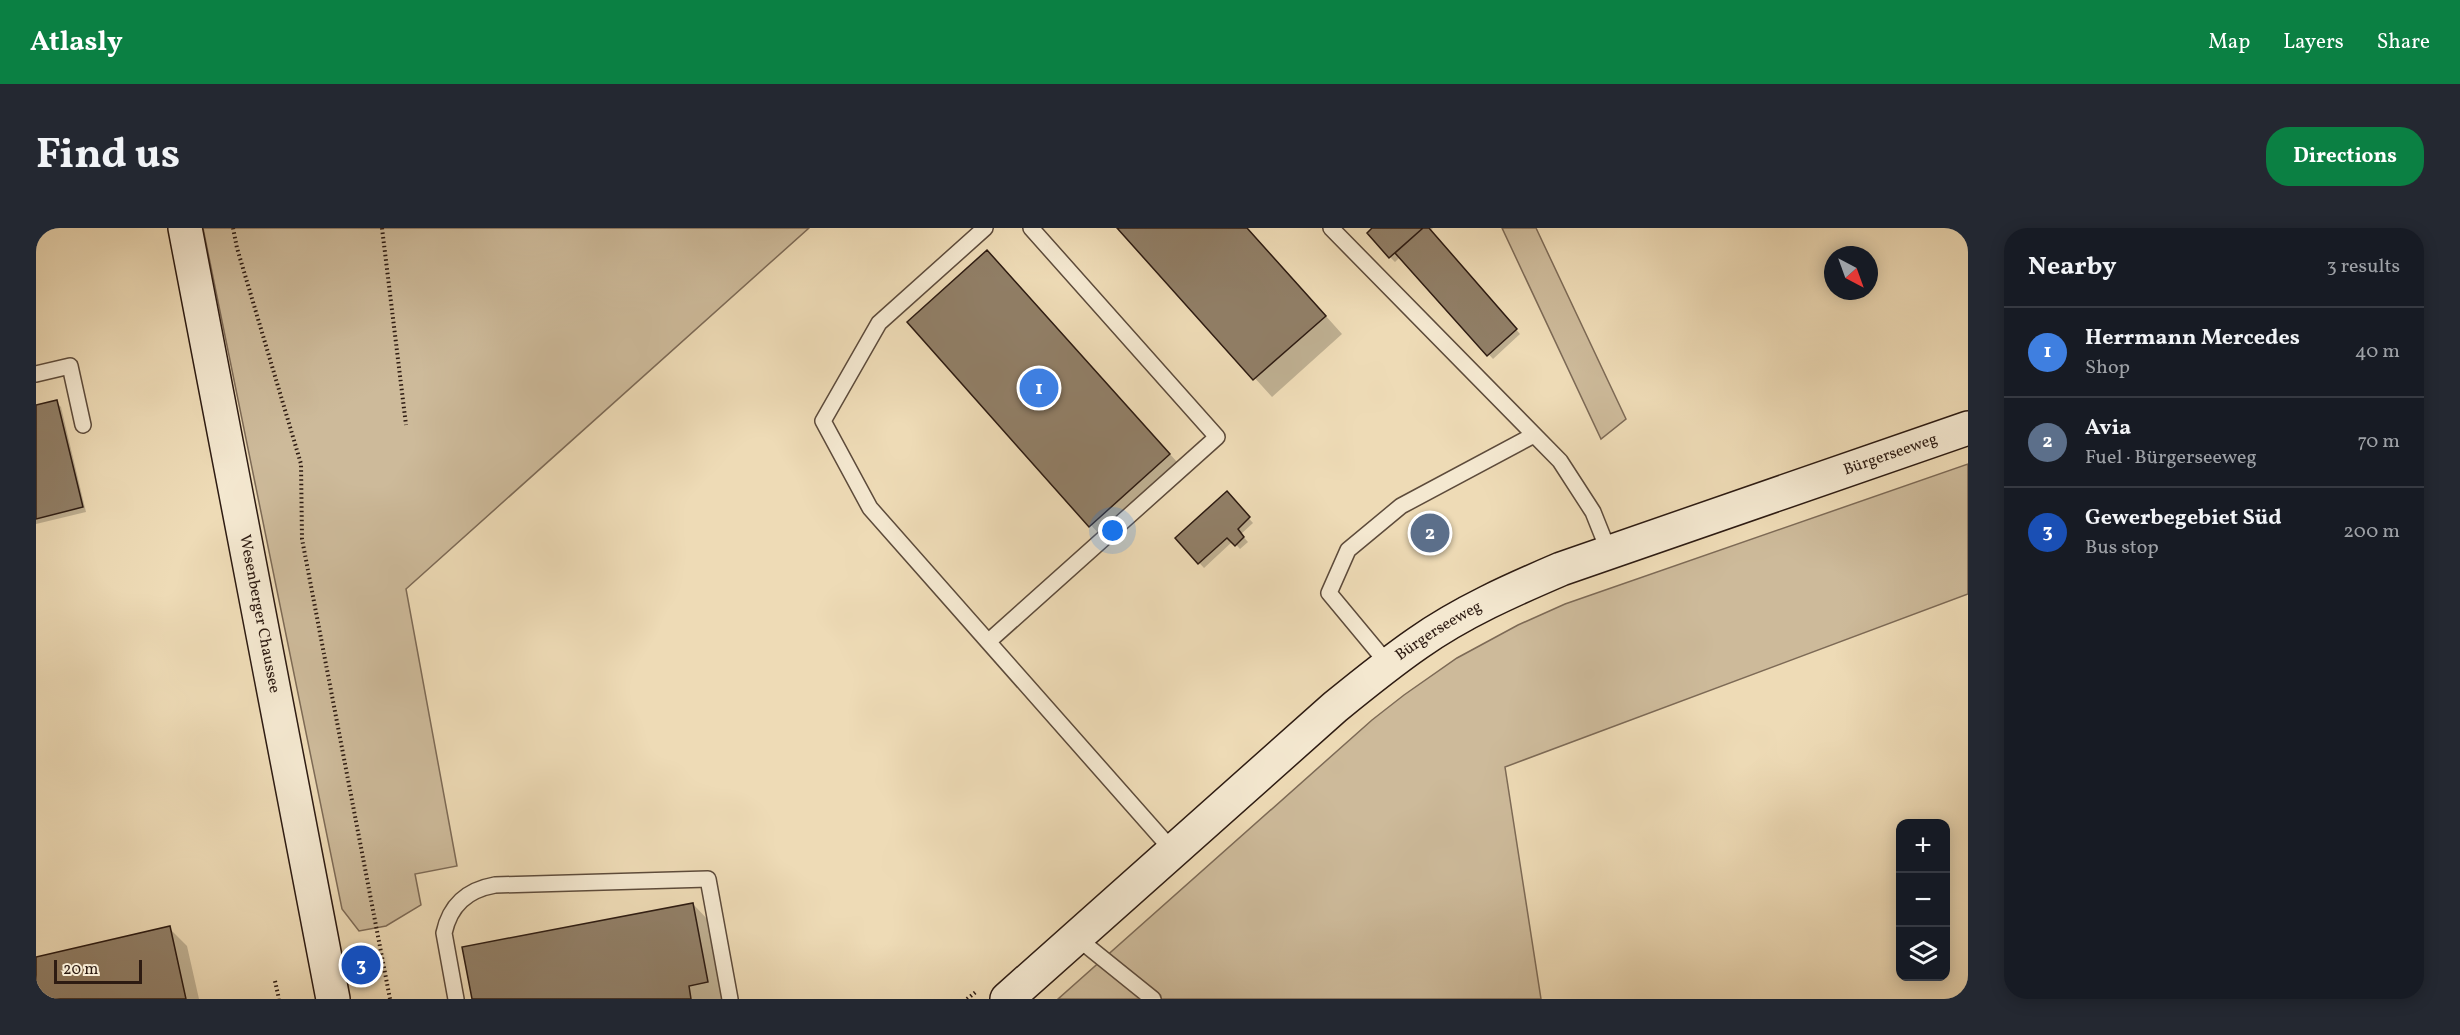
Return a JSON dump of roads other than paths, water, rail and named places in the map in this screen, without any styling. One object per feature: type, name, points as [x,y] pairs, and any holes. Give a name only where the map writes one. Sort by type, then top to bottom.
[{"type":"street","name":"Wesenberger Chaussee","points":[[185,228],[333,999]]},
{"type":"street","name":"Bürgerseeweg","points":[[1007,999],[1335,707],[1388,664],[1458,618],[1561,569],[1968,428]]},
{"type":"lane","points":[[985,228],[879,323],[823,421],[870,508],[1173,851]]},
{"type":"lane","points":[[989,641],[1217,436],[1031,228]]},
{"type":"lane","points":[[1331,228],[1560,461],[1593,512],[1609,552]]},
{"type":"lane","points":[[36,374],[70,366],[83,426]]},
{"type":"lane","points":[[1388,664],[1329,593],[1348,550],[1401,506],[1534,435]]},
{"type":"lane","points":[[456,999],[444,933],[446,923],[457,904],[473,891],[495,885],[708,879],[730,999]]},
{"type":"lane","points":[[1076,937],[1153,999]]},
{"type":"place","name":"Herrmann Mercedes","points":[[1039,388]]},
{"type":"place","name":"Avia","points":[[1430,533]]},
{"type":"place","name":"Gewerbegebiet Süd","points":[[361,965]]}]
